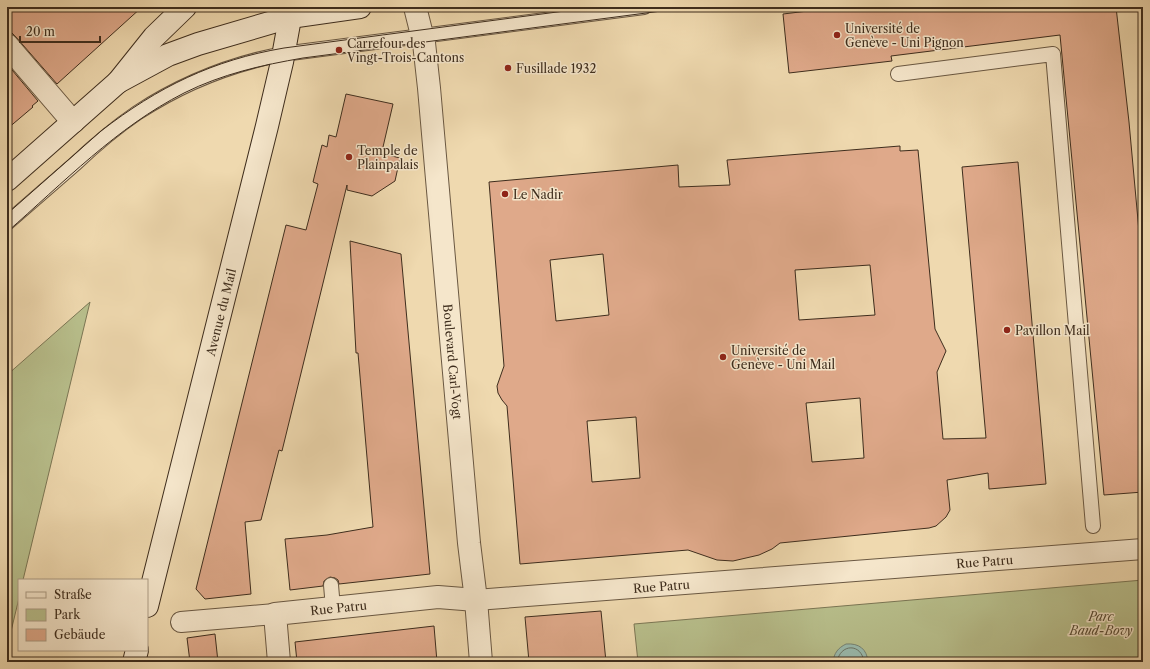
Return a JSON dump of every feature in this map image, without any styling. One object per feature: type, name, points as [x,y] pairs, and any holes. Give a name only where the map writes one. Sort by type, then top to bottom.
[{"type":"main road","points":[[7,180],[118,82],[154,37],[185,7]]},
{"type":"main road","points":[[118,82],[168,55],[293,10],[360,7]]},
{"type":"main road","name":"Boulevard Carl-Vogt","points":[[415,7],[426,60],[481,662]]},
{"type":"main road","name":"Avenue du Mail","points":[[148,602],[267,126],[293,10]]},
{"type":"main road","points":[[7,45],[73,122]]},
{"type":"main road","name":"Rue Patru","points":[[275,614],[438,597],[476,600]]},
{"type":"main road","points":[[275,614],[280,662]]},
{"type":"main road","points":[[134,662],[136,651]]},
{"type":"street","name":"Rue Patru","points":[[476,600],[1143,549]]},
{"type":"street","name":"Rue Patru","points":[[181,622],[275,614]]},
{"type":"lane","points":[[7,224],[106,137],[137,113],[181,88],[222,70],[283,54],[644,7]]},
{"type":"lane","points":[[898,74],[1053,54],[1094,526]]},
{"type":"lane","points":[[331,585],[333,608]]},
{"type":"green space","points":[[90,302],[23,579],[18,579],[18,602],[7,648],[7,375]]},
{"type":"green space","name":"Parc Baud-Bovy","points":[[1143,580],[1143,662],[638,662],[634,624]]},
{"type":"water","points":[[846,644],[855,645],[862,648],[866,654],[868,662],[833,662],[837,651]]},
{"type":"building","points":[[7,7],[142,7],[57,84],[16,37],[12,33],[7,33]]},
{"type":"building","points":[[841,7],[1116,7],[1129,122],[1143,275],[1143,492],[1104,495],[1060,35],[891,56],[892,61],[789,73],[783,14]]},
{"type":"building","points":[[7,64],[38,101],[7,129]]},
{"type":"building","points":[[346,94],[393,104],[383,147],[389,149],[388,155],[400,158],[395,181],[372,196],[347,190],[347,185],[282,451],[279,450],[261,520],[245,522],[251,594],[205,599],[196,589],[286,225],[306,230],[318,184],[313,182],[322,145],[327,147],[329,135],[336,137]]},
{"type":"building","name":"Université de Genève - Uni Mail","points":[[900,146],[900,151],[918,150],[935,329],[946,351],[937,372],[943,439],[986,438],[962,167],[1018,162],[1046,484],[989,489],[988,473],[947,480],[950,510],[946,517],[936,526],[929,528],[780,543],[772,549],[759,555],[733,561],[717,560],[688,550],[520,564],[507,406],[498,393],[497,386],[504,366],[489,182],[678,165],[679,187],[730,185],[727,160]],"holes":[[[603,254],[609,315],[556,321],[550,260]],[[870,265],[875,315],[799,320],[795,270]],[[860,398],[864,458],[812,462],[806,403]],[[636,417],[640,478],[592,482],[587,421]]]},
{"type":"building","points":[[350,241],[401,254],[430,574],[339,584],[338,580],[330,577],[324,581],[323,586],[290,590],[285,539],[327,535],[373,527],[358,353],[356,353]]},
{"type":"building","points":[[601,611],[606,662],[529,662],[525,617]]},
{"type":"building","points":[[434,626],[437,662],[297,662],[295,642]]},
{"type":"building","points":[[215,634],[218,662],[190,662],[187,638]]},
{"type":"tram line","points":[[7,214],[101,131],[122,115],[165,89],[210,68],[258,53],[284,48],[595,7]]},
{"type":"tram line","points":[[7,232],[91,157],[136,122],[184,93],[228,75],[257,67],[303,58],[692,7]]},
{"type":"place","name":"Université de Genève - Uni Pignon","points":[[837,35]]},
{"type":"place","name":"Carrefour des Vingt-Trois-Cantons","points":[[339,50]]},
{"type":"place","name":"Fusillade 1932","points":[[508,68]]},
{"type":"place","name":"Temple de Plainpalais","points":[[349,157]]},
{"type":"place","name":"Le Nadir","points":[[505,194]]},
{"type":"place","name":"Pavillon Mail","points":[[1007,330]]},
{"type":"place","name":"Université de Genève - Uni Mail","points":[[723,357]]}]
